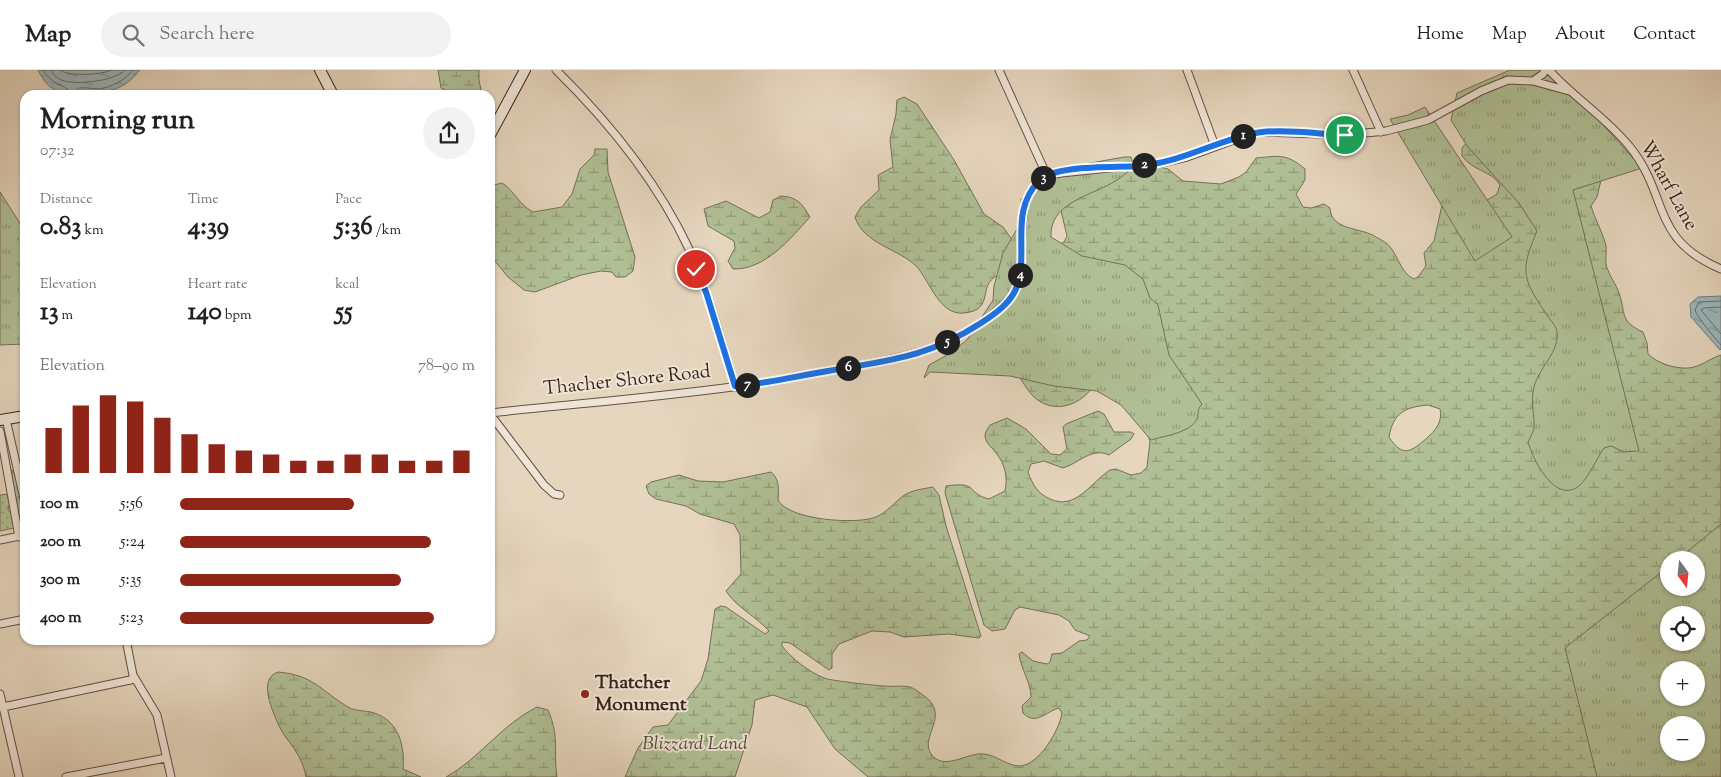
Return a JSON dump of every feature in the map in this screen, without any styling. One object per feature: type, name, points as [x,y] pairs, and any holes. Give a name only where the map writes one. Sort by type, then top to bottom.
[{"type":"main road","points":[[320,70],[330,90]]},
{"type":"main road","points":[[495,126],[525,70]]},
{"type":"main road","points":[[3,419],[20,417]]},
{"type":"street","points":[[556,70],[612,130],[648,176],[688,249],[706,292],[735,386]]},
{"type":"street","points":[[999,70],[1048,176],[1070,171],[1166,162],[1245,136],[1266,132],[1345,135],[1381,132],[1428,120],[1503,81],[1533,81],[1569,91]]},
{"type":"street","points":[[1187,70],[1215,146]]},
{"type":"street","points":[[1353,70],[1381,132]]},
{"type":"street","points":[[1533,81],[1547,70]]},
{"type":"street","name":"Wharf Lane","points":[[1547,70],[1630,146],[1648,175],[1667,224],[1676,238],[1697,258],[1721,269]]},
{"type":"street","name":"Thacher Shore Road","points":[[495,412],[770,382],[917,354],[953,339],[987,318],[1005,303],[1017,288],[1020,272],[1022,219],[1032,190],[1040,180],[1048,176]]},
{"type":"street","points":[[3,419],[20,484]]},
{"type":"street","points":[[495,420],[544,486],[554,494],[560,495]]},
{"type":"street","points":[[0,431],[20,526]]},
{"type":"street","points":[[0,540],[20,536]]},
{"type":"street","points":[[0,624],[20,620]]},
{"type":"street","points":[[127,645],[135,679],[156,712],[171,777]]},
{"type":"street","points":[[3,707],[135,679]]},
{"type":"street","points":[[0,694],[19,777]]},
{"type":"street","points":[[66,777],[166,758]]},
{"type":"green space","points":[[438,70],[479,70],[481,90],[445,90],[441,88]]},
{"type":"green space","points":[[1510,70],[1550,70],[1556,73],[1642,168],[1573,190],[1639,451],[1624,452],[1611,446],[1604,448],[1583,482],[1571,490],[1562,490],[1547,478],[1540,469],[1528,442],[1534,428],[1532,398],[1534,387],[1552,353],[1557,339],[1557,331],[1531,290],[1526,273],[1528,255],[1537,231],[1519,203],[1467,146],[1451,120],[1457,93]]},
{"type":"green space","points":[[904,97],[917,104],[954,160],[984,214],[1003,227],[1013,241],[998,275],[988,285],[983,303],[974,311],[956,313],[948,309],[936,297],[917,267],[866,234],[859,226],[855,217],[861,207],[879,190],[878,175],[893,167],[890,140],[897,100]]},
{"type":"green space","points":[[1425,107],[1512,237],[1475,261],[1390,119],[1408,115]]},
{"type":"green space","name":"Blizzard Land","points":[[1469,140],[1601,180],[1597,197],[1591,206],[1606,245],[1607,268],[1619,293],[1627,320],[1635,328],[1643,332],[1648,354],[1661,363],[1683,368],[1692,368],[1721,355],[1721,777],[868,777],[835,749],[807,707],[773,695],[755,700],[752,725],[735,777],[625,777],[638,748],[653,727],[668,725],[701,681],[708,659],[715,609],[721,606],[726,607],[765,634],[769,631],[735,602],[726,591],[741,574],[740,535],[734,524],[700,514],[686,506],[656,499],[649,494],[646,486],[651,482],[679,475],[698,481],[723,482],[771,472],[777,481],[778,500],[784,507],[808,516],[854,521],[876,517],[906,494],[933,487],[939,495],[946,526],[981,636],[979,638],[948,634],[904,637],[890,632],[872,631],[839,644],[832,654],[832,668],[829,670],[790,643],[782,642],[782,646],[801,664],[824,678],[871,685],[907,686],[923,695],[935,710],[928,747],[936,759],[949,761],[984,754],[1015,766],[1027,764],[1034,760],[1047,746],[1057,729],[1062,713],[1059,708],[1041,717],[1032,718],[1023,713],[1022,706],[1031,697],[1019,654],[1022,652],[1033,661],[1047,664],[1050,662],[1052,654],[1062,653],[1079,641],[1087,640],[1090,636],[1075,630],[1069,621],[1059,615],[1020,607],[1015,610],[1005,629],[992,631],[984,625],[945,493],[946,486],[957,485],[968,486],[977,494],[989,499],[1005,491],[1006,476],[1004,466],[985,436],[990,425],[1007,418],[1026,429],[1051,454],[1060,455],[1067,449],[1063,427],[1066,424],[1098,411],[1104,414],[1114,432],[1131,432],[1134,434],[1131,439],[1109,455],[1103,453],[1091,454],[1063,468],[1044,461],[1031,464],[1028,472],[1034,485],[1042,494],[1050,499],[1059,502],[1076,498],[1110,470],[1116,469],[1131,475],[1141,473],[1147,467],[1150,441],[1140,415],[1094,385],[1080,400],[1071,404],[1053,406],[1044,404],[1028,390],[1012,363],[1055,246],[1064,242],[1067,236],[1061,211],[1063,197],[1143,163],[1168,169],[1183,181],[1221,184],[1246,172],[1256,158],[1277,156],[1287,158],[1305,169],[1305,180],[1296,194],[1303,207],[1311,208],[1324,204],[1330,208],[1332,215],[1341,225],[1370,234],[1384,242],[1391,248],[1406,273],[1414,279],[1418,277],[1426,266],[1424,253],[1434,241],[1444,196],[1484,202],[1497,194],[1500,185],[1496,180],[1472,165],[1462,156],[1462,148]],"holes":[[[1428,405],[1440,409],[1441,414],[1438,426],[1426,439],[1411,450],[1407,451],[1398,448],[1389,437],[1397,417],[1413,407]]]},
{"type":"green space","points":[[595,149],[607,149],[608,172],[635,257],[633,271],[625,277],[616,277],[612,272],[601,271],[581,275],[535,292],[524,290],[508,277],[495,261],[495,185],[502,183],[533,212],[562,207],[572,194],[580,169],[594,155]]},
{"type":"green space","points":[[1131,157],[1134,167],[1115,181],[1072,202],[1063,209],[1056,216],[1052,226],[1051,237],[1082,256],[1125,265],[1143,279],[1150,298],[1158,305],[1169,355],[1202,404],[1194,424],[1183,431],[1151,440],[1121,405],[1097,391],[1054,386],[1010,376],[930,372],[924,378],[929,365],[949,354],[967,340],[993,300],[994,286],[1003,253],[1020,224],[1021,199],[1047,182],[1052,170]]},
{"type":"green space","points":[[0,192],[20,223],[20,344],[0,345]]},
{"type":"green space","points":[[781,196],[792,198],[799,202],[810,217],[776,252],[766,259],[745,268],[733,269],[728,261],[735,248],[734,241],[708,226],[704,209],[726,201],[759,218],[770,212],[773,200]]},
{"type":"green space","points":[[10,470],[14,471],[20,493],[20,525]]},
{"type":"green space","points":[[9,494],[10,503],[8,509],[12,515],[14,528],[0,531],[0,495]]},
{"type":"green space","points":[[1721,524],[1721,777],[1597,777],[1565,648],[1660,573],[1660,596],[1705,596],[1705,551],[1688,551]]},
{"type":"green space","points":[[278,672],[300,676],[309,680],[351,709],[371,712],[383,717],[395,728],[399,735],[403,752],[403,769],[421,777],[306,777],[301,760],[276,720],[268,696],[268,681]]},
{"type":"green space","points":[[537,707],[548,710],[552,720],[555,736],[557,777],[446,777],[469,761],[512,723]]},
{"type":"water","points":[[38,70],[140,70],[128,82],[112,90],[56,90],[50,87]]},
{"type":"water","points":[[1721,296],[1720,350],[1691,317],[1690,304],[1698,297]]},
{"type":"place","name":"Thatcher Monument","points":[[585,694]]},
{"type":"route","points":[[696,269],[706,292],[735,386],[888,362],[936,348],[973,328],[999,309],[1010,298],[1017,288],[1020,278],[1020,233],[1022,219],[1032,190],[1043,178],[1062,172],[1166,162],[1187,157],[1261,132],[1345,135]]}]
